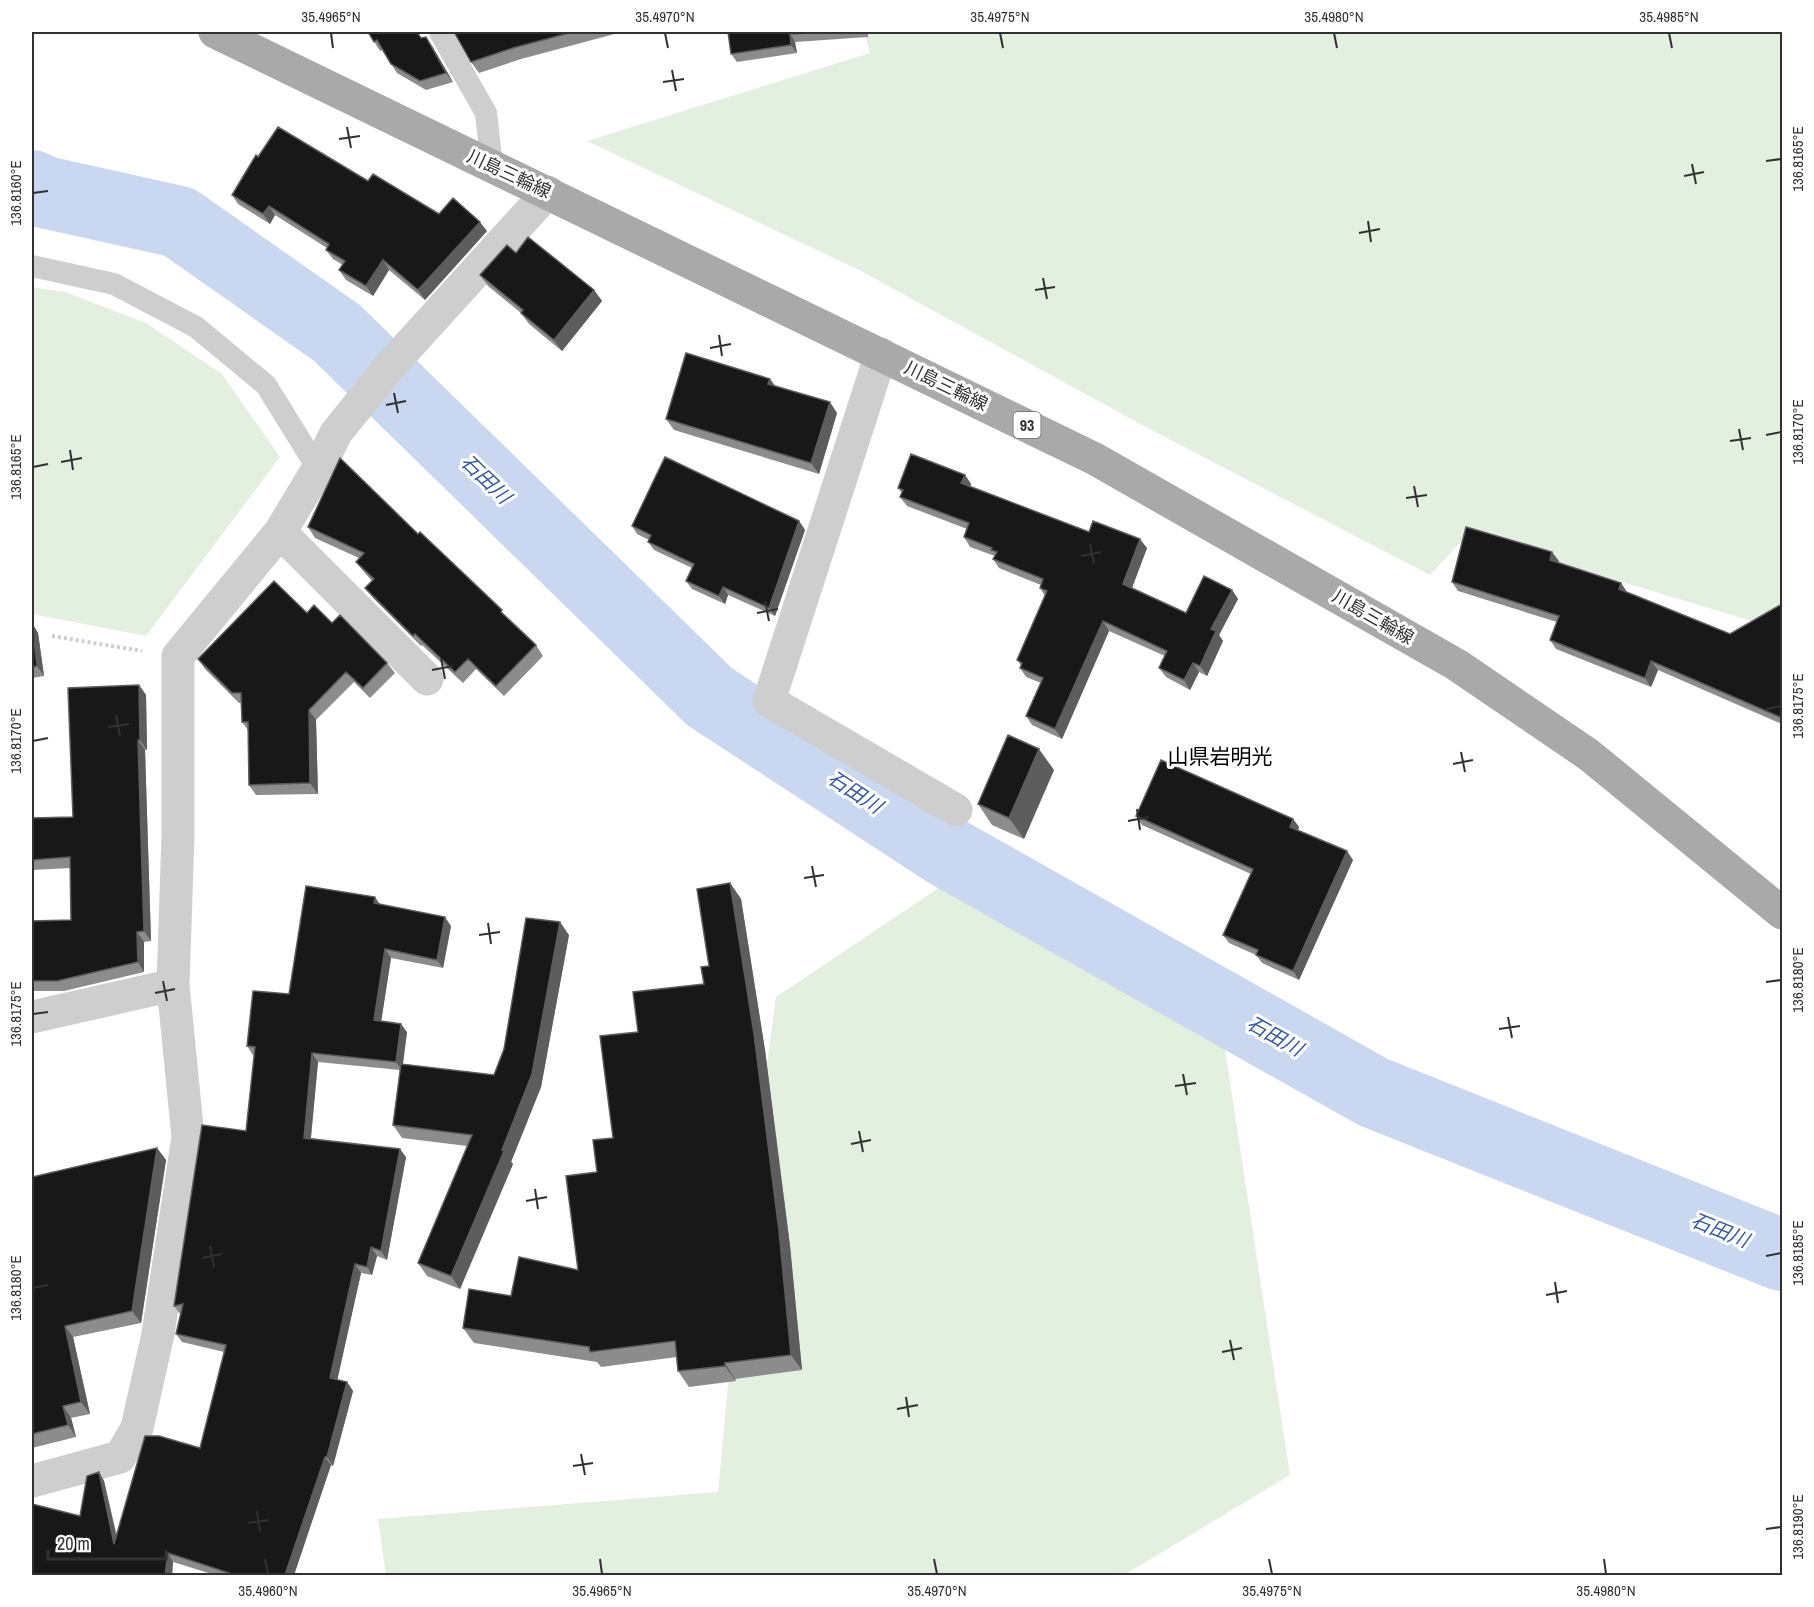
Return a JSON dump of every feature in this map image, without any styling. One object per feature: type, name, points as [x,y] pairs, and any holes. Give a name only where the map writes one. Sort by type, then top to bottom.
[{"type":"main road","name":"川島三輪線","points":[[215,32],[1095,459],[1457,665],[1589,755],[1782,913]]},
{"type":"street","points":[[32,1481],[120,1457],[137,1428],[158,1334],[188,1137],[173,985],[178,835],[178,656],[280,532],[318,469],[336,433],[390,366],[548,192]]},
{"type":"street","points":[[881,354],[769,701],[956,810]]},
{"type":"street","points":[[280,532],[427,679]]},
{"type":"street","points":[[32,1017],[173,985]]},
{"type":"lane","points":[[440,32],[486,113],[492,166]]},
{"type":"lane","points":[[32,266],[114,284],[196,327],[266,385],[318,469]]},
{"type":"path","points":[[52,636],[178,656]]},
{"type":"green space","points":[[864,32],[1782,32],[1782,609],[1765,625],[1467,535],[1430,575],[1144,426],[859,270],[587,141],[870,53]]},
{"type":"green space","points":[[32,287],[65,292],[146,323],[222,374],[280,457],[146,636],[32,614]]},
{"type":"green space","points":[[964,871],[1225,1049],[1290,1475],[1124,1575],[386,1575],[378,1519],[718,1492],[738,1277],[776,997]]},
{"type":"building","points":[[368,32],[417,32],[421,38],[426,37],[446,73],[420,81],[391,64],[377,40],[374,42]]},
{"type":"building","points":[[454,32],[573,32],[471,62]]},
{"type":"building","points":[[728,32],[832,32],[790,34],[791,45],[731,54]]},
{"type":"building","points":[[278,127],[368,181],[373,174],[439,214],[453,198],[480,222],[418,290],[383,260],[366,286],[339,270],[345,261],[326,250],[329,244],[269,206],[263,214],[232,195],[256,155],[258,157]]},
{"type":"building","points":[[528,237],[594,290],[554,340],[521,313],[523,310],[480,275],[507,245],[516,253]]},
{"type":"building","points":[[686,353],[770,379],[768,384],[830,402],[811,463],[666,419]]},
{"type":"building","points":[[911,454],[965,475],[961,483],[1089,532],[1093,521],[1140,539],[1123,584],[1186,613],[1204,576],[1232,590],[1211,629],[1216,631],[1200,666],[1193,663],[1184,680],[1159,668],[1167,651],[1103,621],[1055,729],[1026,716],[1043,678],[1020,668],[1022,663],[1017,660],[1047,591],[1040,588],[1043,579],[993,559],[997,552],[991,550],[992,548],[964,537],[969,523],[900,497],[903,490],[898,488]]},
{"type":"building","points":[[665,457],[799,521],[769,608],[723,587],[719,596],[686,581],[694,564],[648,542],[651,535],[632,526]]},
{"type":"building","points":[[340,458],[418,534],[420,532],[502,610],[501,612],[536,645],[496,686],[468,659],[455,672],[415,634],[413,636],[365,588],[374,579],[356,562],[364,553],[308,527]]},
{"type":"building","points":[[1466,527],[1552,552],[1550,560],[1621,583],[1619,589],[1730,634],[1782,604],[1782,718],[1651,661],[1645,678],[1550,640],[1559,616],[1452,582]]},
{"type":"building","points":[[274,581],[307,613],[314,605],[332,623],[340,615],[387,663],[363,688],[346,672],[309,710],[310,783],[249,785],[248,722],[242,722],[241,693],[232,693],[198,659]]},
{"type":"building","points":[[32,623],[37,666],[32,667]]},
{"type":"building","points":[[139,685],[140,740],[138,740],[144,931],[137,932],[138,962],[57,981],[32,981],[32,921],[71,920],[70,857],[32,860],[32,818],[73,817],[68,688]]},
{"type":"building","points":[[1008,735],[1039,749],[1009,818],[978,804]]},
{"type":"building","points":[[1161,760],[1293,819],[1290,827],[1347,851],[1293,971],[1256,955],[1258,950],[1223,935],[1253,869],[1136,816]]},
{"type":"building","points":[[730,883],[754,1034],[779,1231],[791,1355],[678,1371],[675,1341],[590,1352],[589,1347],[463,1328],[469,1289],[511,1296],[519,1257],[578,1270],[566,1176],[597,1172],[593,1140],[613,1138],[600,1036],[638,1032],[633,992],[704,984],[701,967],[709,966],[697,889]]},
{"type":"building","points":[[306,886],[375,897],[374,903],[445,917],[437,960],[385,949],[374,1020],[401,1024],[396,1062],[312,1053],[304,1138],[400,1149],[381,1251],[371,1247],[367,1267],[355,1264],[330,1378],[347,1382],[327,1457],[325,1457],[285,1575],[235,1575],[168,1553],[165,1575],[32,1575],[32,1504],[80,1516],[87,1476],[99,1472],[114,1544],[145,1436],[159,1436],[200,1448],[226,1345],[176,1334],[183,1304],[174,1306],[202,1125],[246,1131],[255,1047],[247,1046],[253,991],[289,994]]},
{"type":"building","points":[[526,918],[560,922],[532,1074],[502,1150],[504,1151],[451,1276],[418,1263],[472,1135],[393,1125],[401,1064],[494,1075],[504,1049]]},
{"type":"building","points":[[157,1148],[132,1311],[65,1326],[81,1402],[63,1406],[68,1425],[32,1434],[32,1177]]},
{"type":"waterway","name":"石田川","points":[[32,186],[44,192],[179,222],[337,333],[710,697],[949,853],[1373,1092],[1782,1255]]},
{"type":"district","name":"山県岩明光","points":[[1220,757]]}]
